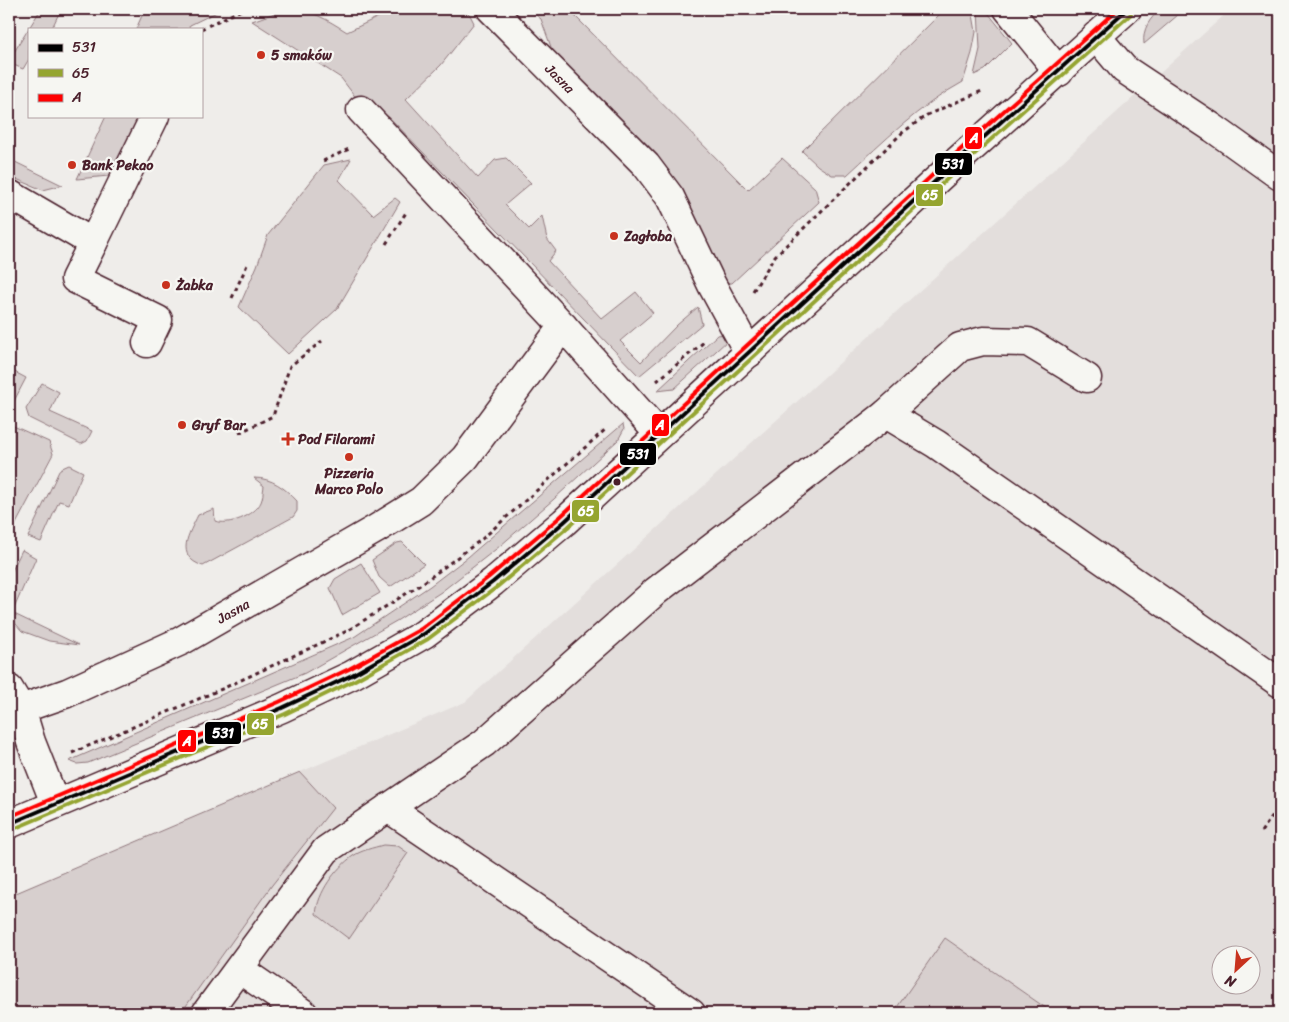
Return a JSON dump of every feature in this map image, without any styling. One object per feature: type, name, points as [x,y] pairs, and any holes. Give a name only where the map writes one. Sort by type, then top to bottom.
[{"type":"street","name":"Jasna","points":[[492,9],[646,164],[670,197],[730,320],[749,353]]},
{"type":"street","points":[[1008,9],[1058,72]]},
{"type":"street","points":[[9,824],[290,704],[352,675],[424,634],[493,582],[564,522],[954,164],[1127,9]]},
{"type":"street","points":[[1096,36],[1124,69],[1213,128],[1280,176]]},
{"type":"street","points":[[360,110],[563,326],[659,434]]},
{"type":"street","points":[[147,343],[158,320],[75,280],[154,118]]},
{"type":"street","points":[[9,194],[93,243]]},
{"type":"street","name":"Jasna","points":[[55,803],[15,699],[67,693],[181,641],[376,529],[421,501],[465,458],[563,326]]},
{"type":"street","points":[[206,1013],[326,850],[484,743],[656,591],[886,414],[960,347],[983,341],[1028,342],[1087,378]]},
{"type":"street","points":[[886,414],[936,444],[1280,683]]},
{"type":"street","points":[[388,808],[691,1013]]},
{"type":"street","points":[[239,968],[303,1013]]},
{"type":"path","points":[[202,29],[243,9]]},
{"type":"path","points":[[41,765],[102,741],[224,688],[355,626],[420,585],[482,538],[633,405],[664,374],[730,320],[752,292],[775,256],[902,133],[928,114],[987,89]]},
{"type":"path","points":[[322,161],[354,147]]},
{"type":"path","points":[[386,244],[408,210]]},
{"type":"path","points":[[232,298],[247,264]]},
{"type":"path","points":[[239,433],[273,416],[290,366],[322,341]]},
{"type":"path","points":[[1261,832],[1280,805]]},
{"type":"shaded area","points":[[41,9],[61,9],[52,28],[29,28]]},
{"type":"shaded area","points":[[145,9],[223,9],[190,25],[188,28],[136,28]]},
{"type":"shaded area","points":[[286,9],[311,13],[347,32],[395,9],[464,9],[474,23],[441,65],[406,99],[478,178],[495,160],[506,158],[531,183],[505,205],[529,229],[542,216],[547,239],[556,251],[548,261],[602,319],[636,292],[653,313],[620,341],[641,362],[677,325],[698,307],[702,324],[639,376],[389,117],[360,103],[341,78],[252,21]]},
{"type":"shaded area","points":[[529,9],[568,9],[748,190],[782,158],[815,188],[819,202],[732,283],[725,281],[556,61],[541,19]]},
{"type":"shaded area","points":[[945,9],[972,9],[976,32],[963,82],[917,113],[847,175],[832,175],[818,166],[802,151]]},
{"type":"shaded area","points":[[978,9],[985,9],[1012,43],[985,70],[974,75],[980,49]]},
{"type":"shaded area","points":[[1161,9],[1185,9],[1144,44],[1144,33],[1148,24]]},
{"type":"shaded area","points":[[1231,9],[1280,9],[1280,1013],[9,1013],[9,896],[465,702]]},
{"type":"shaded area","points":[[28,30],[28,61],[23,69],[9,63]]},
{"type":"shaded area","points":[[105,118],[146,118],[119,175],[77,179]]},
{"type":"shaded area","points":[[9,159],[63,185],[43,190],[9,176]]},
{"type":"shaded area","points":[[351,159],[339,180],[373,215],[395,198],[400,202],[337,309],[288,354],[239,307],[268,235],[324,165]]},
{"type":"shaded area","points":[[727,334],[727,341],[674,389],[657,391],[717,335]]},
{"type":"shaded area","points":[[9,369],[26,378],[14,401],[9,402]]},
{"type":"shaded area","points":[[42,383],[59,392],[50,412],[92,431],[87,441],[81,444],[29,418],[26,409]]},
{"type":"shaded area","points":[[9,424],[49,442],[53,454],[9,537]]},
{"type":"shaded area","points":[[623,424],[624,429],[618,440],[554,499],[500,546],[441,592],[398,620],[305,673],[88,763],[77,764],[69,761],[354,637],[430,586],[468,557]]},
{"type":"shaded area","points":[[69,465],[83,472],[69,504],[59,501],[41,542],[28,537],[60,469]]},
{"type":"shaded area","points":[[254,478],[261,478],[272,482],[283,488],[297,501],[297,511],[293,517],[203,566],[194,562],[186,550],[186,544],[198,515],[214,509],[215,521],[227,522],[241,519],[253,512],[261,502],[264,486]]},
{"type":"shaded area","points":[[402,542],[424,564],[390,587],[379,577],[372,560],[397,543]]},
{"type":"shaded area","points":[[22,550],[36,558],[12,613],[79,645],[49,641],[22,631],[9,616],[9,577]]},
{"type":"shaded area","points":[[361,563],[380,593],[342,615],[330,588],[335,579]]},
{"type":"shaded area","points":[[300,772],[333,808],[272,885],[181,1013],[9,1013],[9,896]]},
{"type":"shaded area","points":[[383,845],[398,846],[408,853],[349,939],[316,914],[320,897],[328,882],[346,861],[360,852]]},
{"type":"shaded area","points":[[945,938],[1053,1013],[893,1013]]},
{"type":"transit line","name":"A","points":[[9,817],[279,702],[349,669],[421,629],[489,577],[560,517],[950,159],[1118,9]]},
{"type":"transit line","name":"531","points":[[9,824],[282,708],[352,675],[424,634],[493,582],[564,522],[954,164],[1127,9]]},
{"type":"transit line","name":"65","points":[[11,830],[285,714],[355,680],[428,639],[497,587],[568,527],[958,169],[1131,14]]},
{"type":"place","name":"5 smaków","points":[[261,55]]},
{"type":"place","name":"Bank Pekao","points":[[72,165]]},
{"type":"place","name":"Zagłoba","points":[[614,236]]},
{"type":"place","name":"Żabka","points":[[166,285]]},
{"type":"place","name":"Gryf Bar","points":[[182,425]]},
{"type":"place","name":"Pod Filarami","points":[[288,439]]},
{"type":"place","name":"Pizzeria Marco Polo","points":[[349,457]]}]
